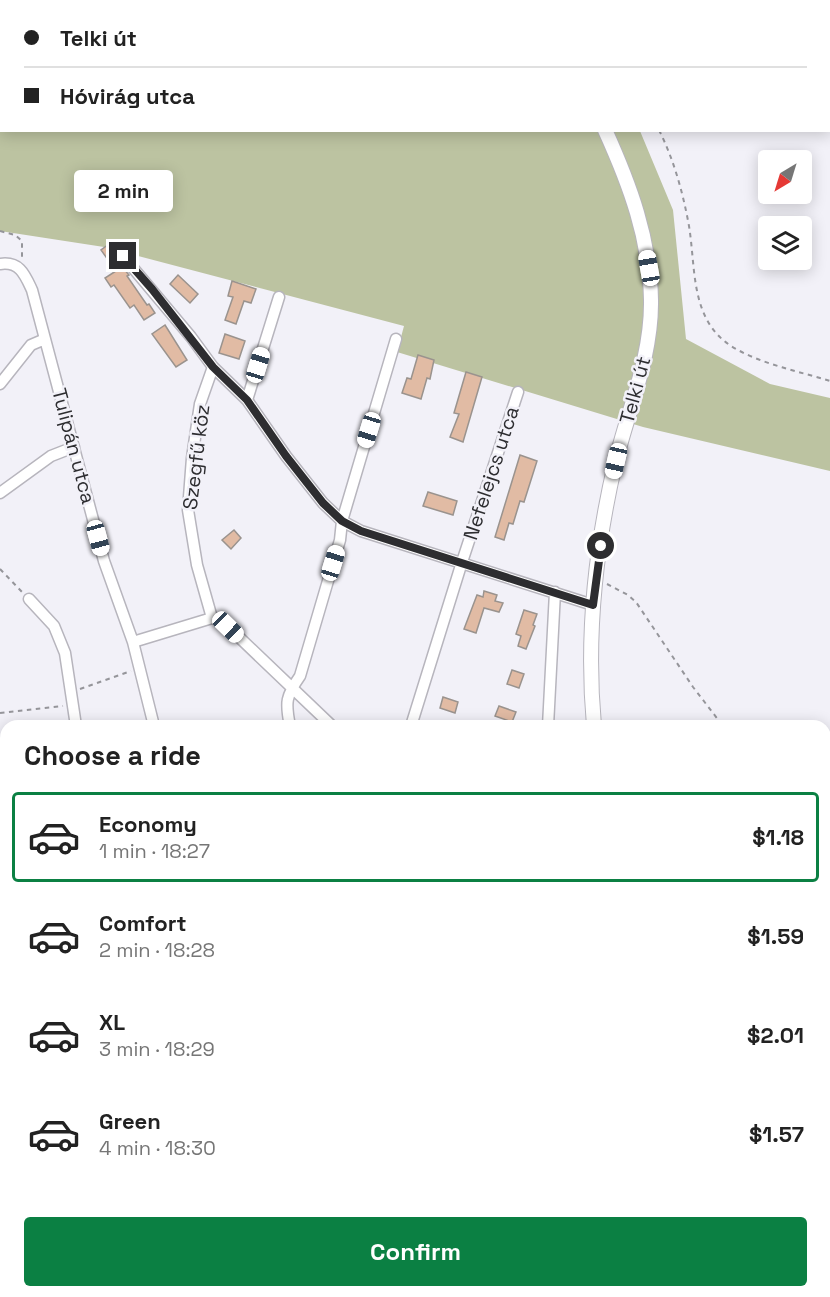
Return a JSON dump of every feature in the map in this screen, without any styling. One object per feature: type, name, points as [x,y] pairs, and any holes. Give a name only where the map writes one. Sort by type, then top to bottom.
[{"type":"main road","name":"Telki út","points":[[594,720],[590,670],[593,605],[606,505],[646,350],[651,302],[649,268],[640,220],[606,132]]},
{"type":"street","points":[[123,256],[213,367],[247,400],[286,456],[323,503],[342,521],[361,531],[593,605]]},
{"type":"street","points":[[0,264],[10,263],[22,269]]},
{"type":"street","name":"Tulipán utca","points":[[22,269],[32,290],[104,561],[133,642],[153,720]]},
{"type":"street","points":[[247,400],[279,297]]},
{"type":"street","points":[[0,384],[32,345],[45,339]]},
{"type":"street","points":[[290,720],[286,705],[292,688],[300,676],[340,540],[342,521],[396,339]]},
{"type":"street","name":"Szegfű köz","points":[[212,618],[197,565],[188,510],[192,458],[200,404],[213,367]]},
{"type":"street","name":"Nefelejcs utca","points":[[413,720],[518,393]]},
{"type":"street","points":[[0,493],[51,456],[74,447]]},
{"type":"street","points":[[548,720],[555,592]]},
{"type":"street","points":[[29,599],[54,626],[65,653],[75,720]]},
{"type":"street","points":[[133,642],[212,618],[220,619],[326,720]]},
{"type":"path","points":[[660,132],[677,174],[685,206],[698,301],[714,332],[751,356],[830,381]]},
{"type":"path","points":[[0,231],[15,235],[22,242],[22,269]]},
{"type":"path","points":[[0,569],[29,599]]},
{"type":"path","points":[[604,583],[628,595],[636,602],[693,687],[718,720]]},
{"type":"path","points":[[72,692],[140,668]]},
{"type":"path","points":[[0,713],[74,705]]},
{"type":"green space","points":[[0,132],[640,132],[673,210],[686,339],[770,384],[830,398],[830,471],[643,427],[397,352],[404,326],[104,247],[0,231]]},
{"type":"building","points":[[109,244],[116,254],[117,261],[129,275],[127,276],[155,313],[144,320],[134,305],[130,308],[114,285],[111,287],[105,278],[116,271],[101,250]]},
{"type":"building","points":[[178,275],[198,294],[190,303],[170,284]]},
{"type":"building","points":[[232,281],[256,289],[251,303],[244,301],[236,324],[225,320],[233,297],[228,296]]},
{"type":"building","points":[[165,325],[187,360],[176,367],[152,334]]},
{"type":"building","points":[[225,334],[245,341],[239,359],[219,353]]},
{"type":"building","points":[[418,355],[434,360],[430,379],[427,378],[421,399],[402,393],[407,378],[411,379]]},
{"type":"building","points":[[466,372],[482,377],[463,442],[450,437],[459,414],[454,413]]},
{"type":"building","points":[[520,455],[537,461],[524,502],[520,501],[513,524],[509,523],[504,540],[495,537]]},
{"type":"building","points":[[428,492],[457,501],[453,515],[423,506]]},
{"type":"building","points":[[234,530],[241,538],[231,549],[222,540]]},
{"type":"building","points":[[484,591],[497,595],[495,601],[503,603],[499,612],[484,608],[476,633],[464,629],[477,595],[483,597]]},
{"type":"building","points":[[524,610],[537,614],[526,649],[518,646],[521,636],[516,634]]},
{"type":"building","points":[[512,670],[524,674],[519,688],[507,684]]},
{"type":"building","points":[[443,697],[458,702],[455,713],[440,708]]},
{"type":"building","points":[[499,706],[516,712],[513,720],[495,716]]},
{"type":"route","points":[[123,256],[191,337],[213,367],[247,400],[286,456],[323,503],[342,521],[361,531],[593,605],[601,546]]}]
